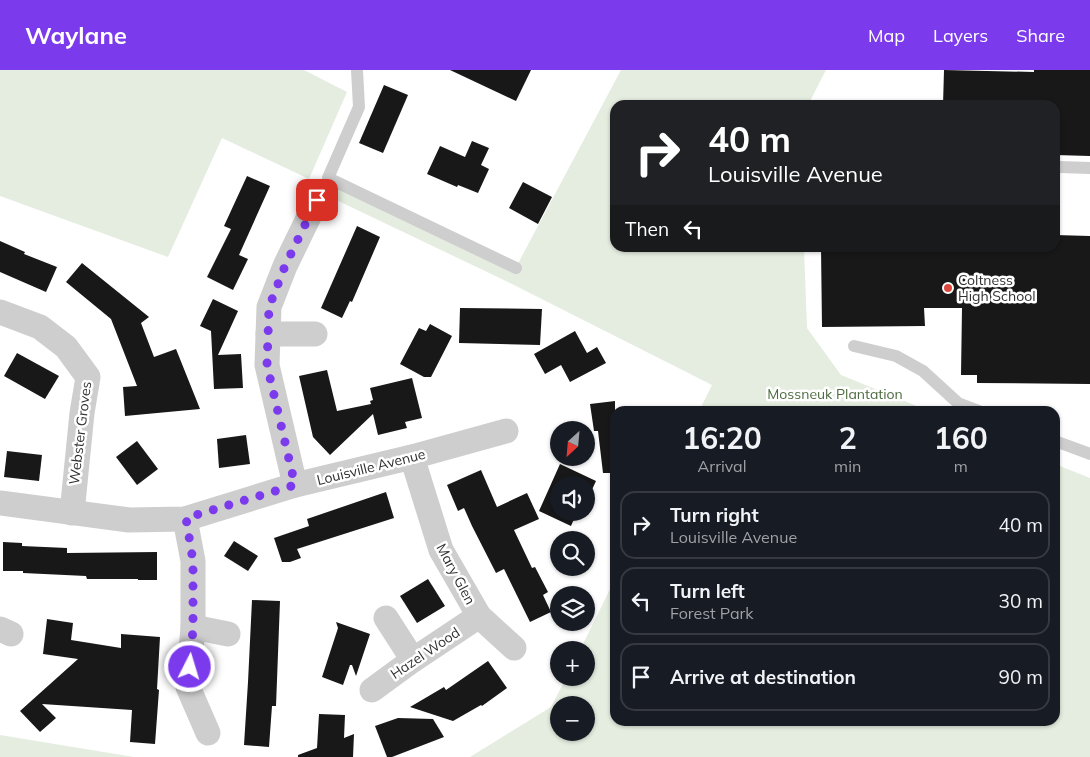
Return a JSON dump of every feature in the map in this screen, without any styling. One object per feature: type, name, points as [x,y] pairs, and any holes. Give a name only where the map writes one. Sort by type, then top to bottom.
[{"type":"street","points":[[295,485],[267,365],[269,307],[285,266],[317,200]]},
{"type":"street","name":"Webster Groves","points":[[0,312],[40,327],[66,347],[88,376],[82,414],[72,512]]},
{"type":"street","points":[[268,334],[315,334]]},
{"type":"street","name":"Louisville Avenue","points":[[0,503],[128,520],[186,518],[295,485],[412,458],[506,431]]},
{"type":"street","name":"Mary Glen","points":[[412,458],[441,550],[479,616],[514,648]]},
{"type":"street","points":[[186,518],[193,561],[193,628],[188,687],[208,733]]},
{"type":"street","name":"Hazel Wood","points":[[372,690],[479,616]]},
{"type":"street","points":[[386,618],[413,660]]},
{"type":"street","points":[[193,628],[228,634]]},
{"type":"lane","points":[[357,70],[359,107],[328,178],[516,268]]},
{"type":"lane","points":[[1060,167],[1090,168]]},
{"type":"lane","points":[[854,346],[896,356],[923,371],[958,403],[966,406]]},
{"type":"lane","points":[[1060,443],[1090,454]]},
{"type":"green space","points":[[0,70],[304,70],[347,92],[309,179],[222,138],[168,257],[0,196]]},
{"type":"green space","name":"Mossneuk Plantation","points":[[621,70],[826,70],[811,100],[610,100],[610,252],[804,252],[807,328],[841,375],[917,406],[702,406],[712,385],[508,282],[330,197],[335,186],[514,271]]},
{"type":"green space","points":[[1060,466],[1090,478],[1090,757],[470,757],[550,708],[550,741],[595,741],[595,696],[557,696],[562,686],[595,686],[595,641],[584,641],[589,631],[595,631],[595,620],[610,589],[610,726],[1060,726]]},
{"type":"green space","points":[[0,735],[134,757],[0,757]]},
{"type":"building","points":[[450,70],[531,70],[516,101]]},
{"type":"building","points":[[944,70],[1034,72],[1034,70],[1090,70],[1090,156],[1060,155],[1060,100],[943,100]]},
{"type":"building","points":[[384,85],[408,95],[383,153],[359,143]]},
{"type":"building","points":[[472,141],[489,148],[481,165],[489,169],[478,193],[458,185],[457,187],[427,174],[440,146],[465,157]]},
{"type":"building","points":[[247,176],[270,186],[239,255],[248,259],[233,290],[207,277],[231,229],[224,226]]},
{"type":"building","points":[[523,182],[552,197],[538,224],[509,208]]},
{"type":"building","points":[[357,226],[380,237],[352,302],[350,301],[342,318],[321,308]]},
{"type":"building","points":[[1060,235],[1090,236],[1090,384],[977,383],[977,375],[961,375],[962,308],[924,308],[925,326],[822,327],[821,252],[1060,252]]},
{"type":"building","points":[[0,241],[25,252],[24,254],[57,267],[46,292],[0,272]]},
{"type":"building","points":[[82,263],[149,317],[141,323],[154,357],[176,349],[200,409],[125,416],[123,387],[137,386],[111,319],[66,282]]},
{"type":"building","points":[[213,299],[238,311],[218,355],[241,354],[243,388],[214,389],[211,331],[200,326]]},
{"type":"building","points":[[460,308],[542,309],[540,345],[459,343]]},
{"type":"building","points":[[430,324],[452,336],[431,377],[424,377],[400,364],[419,328],[426,331]]},
{"type":"building","points":[[575,331],[587,353],[597,347],[606,363],[570,382],[561,365],[545,374],[534,354]]},
{"type":"building","points":[[17,353],[59,376],[45,399],[4,376]]},
{"type":"building","points":[[327,370],[337,411],[371,404],[370,401],[373,400],[370,388],[412,378],[422,418],[405,422],[407,428],[378,435],[373,414],[330,455],[313,437],[299,376]]},
{"type":"building","points":[[615,401],[615,406],[610,406],[610,473],[603,473],[598,431],[595,431],[595,421],[593,421],[590,404]]},
{"type":"building","points":[[246,435],[250,464],[219,468],[217,439]]},
{"type":"building","points":[[137,441],[158,469],[137,485],[116,457]]},
{"type":"building","points":[[7,451],[42,455],[39,481],[4,477]]},
{"type":"building","points":[[559,466],[564,466],[585,476],[555,476]]},
{"type":"building","points":[[481,470],[497,507],[527,493],[539,519],[514,530],[532,568],[535,567],[548,592],[543,595],[550,612],[530,622],[504,569],[496,573],[464,508],[458,511],[447,485]]},
{"type":"building","points":[[550,486],[550,516],[539,511]]},
{"type":"building","points":[[386,492],[394,518],[297,549],[301,558],[290,562],[282,562],[274,538],[309,526],[307,519]]},
{"type":"building","points":[[560,521],[573,521],[571,526]]},
{"type":"building","points":[[234,541],[258,556],[248,571],[224,556]]},
{"type":"building","points":[[3,542],[22,543],[22,546],[67,548],[67,553],[157,552],[157,580],[87,579],[86,576],[3,571]]},
{"type":"building","points":[[428,579],[445,606],[417,623],[400,596]]},
{"type":"building","points":[[252,600],[280,601],[276,706],[272,706],[269,747],[244,745]]},
{"type":"building","points":[[47,619],[73,623],[71,640],[121,648],[121,634],[160,637],[155,744],[130,742],[132,710],[42,704],[56,718],[40,732],[20,711],[78,659],[43,654]]},
{"type":"building","points":[[336,622],[370,634],[356,676],[352,665],[350,665],[343,685],[322,677],[338,628]]},
{"type":"building","points":[[488,661],[507,688],[482,706],[453,721],[410,707],[444,687],[446,690]]},
{"type":"building","points":[[319,714],[345,715],[344,738],[354,734],[353,757],[298,757],[298,755],[317,748]]},
{"type":"building","points":[[398,718],[433,719],[444,737],[392,757],[387,757],[375,726]]},
{"type":"place","name":"Coltness High School","points":[[948,288]]},
{"type":"route","points":[[190,667],[193,628],[193,561],[186,518],[295,485],[267,365],[269,307],[285,266],[317,200]]}]
